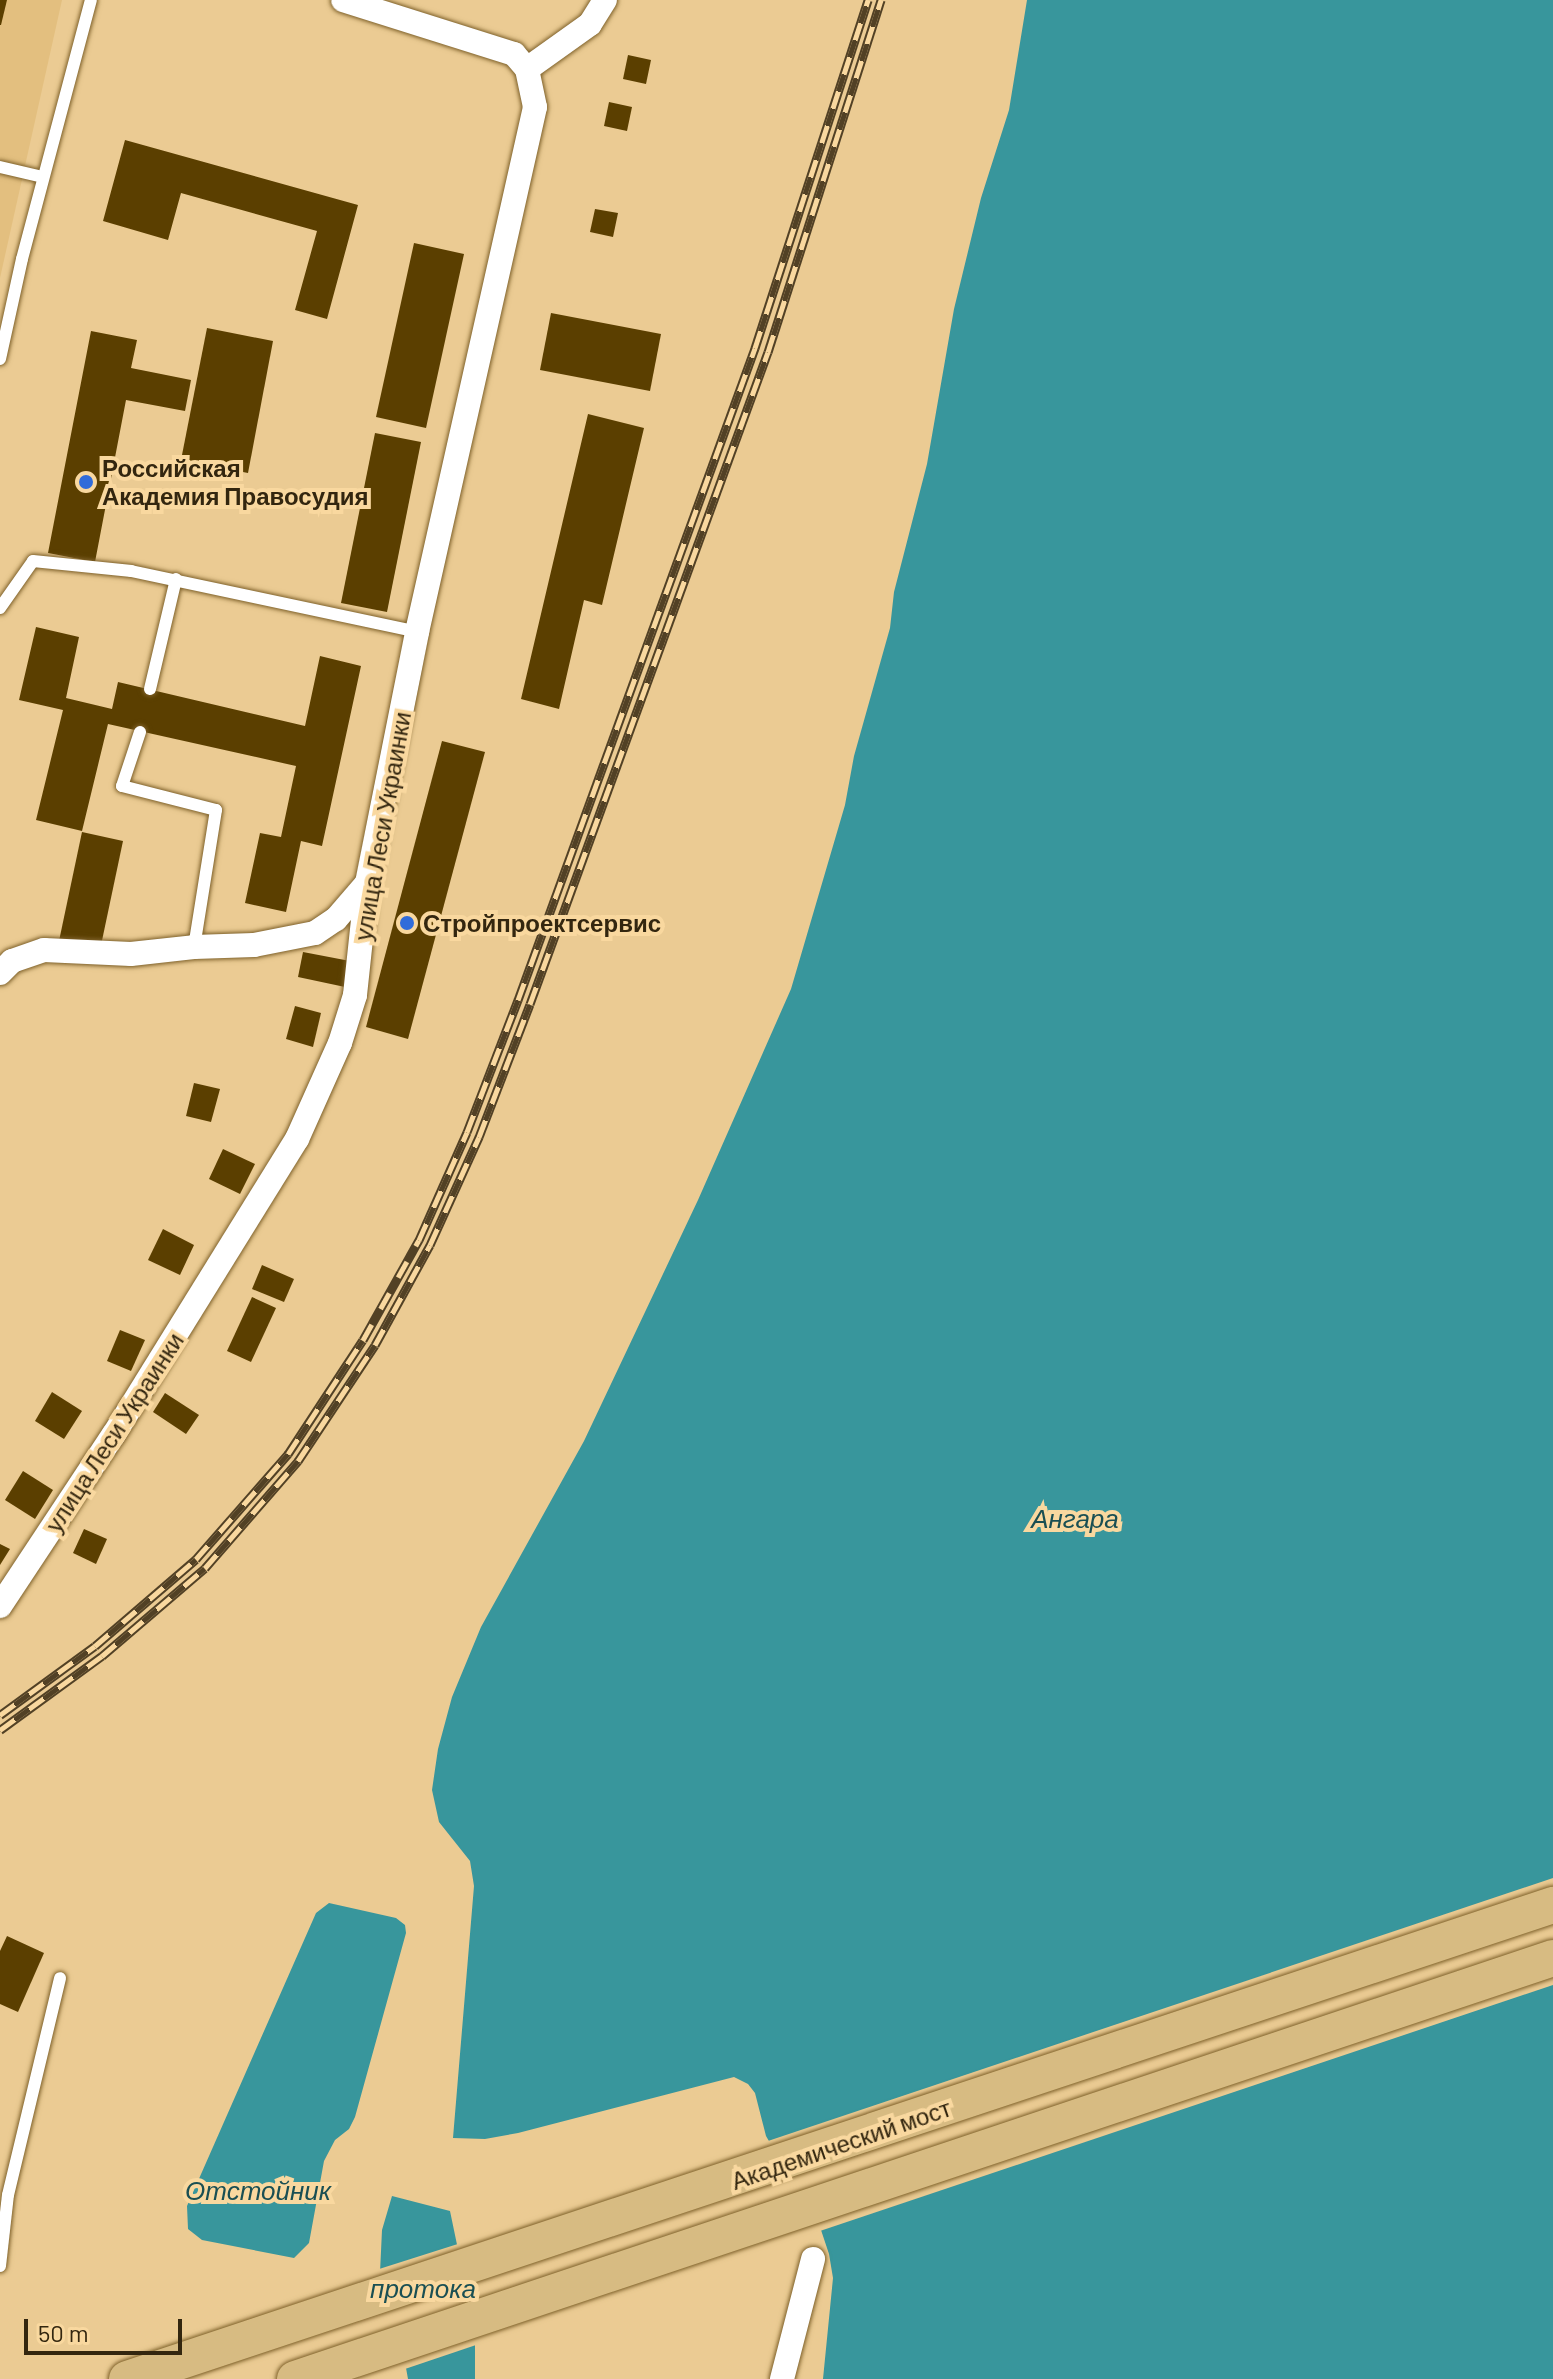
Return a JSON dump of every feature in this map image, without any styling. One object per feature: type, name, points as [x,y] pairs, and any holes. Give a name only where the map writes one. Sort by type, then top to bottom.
[{"type":"main road","name":"Академический мост","points":[[127,2379],[535,2246],[1553,1905]]},
{"type":"main road","name":"Академический мост","points":[[295,2379],[1553,1958]]},
{"type":"street","points":[[343,0],[514,54],[527,69],[590,24],[605,0]]},
{"type":"street","name":"улица Леси Украинки","points":[[0,1606],[114,1434],[297,1139],[340,1043],[355,995],[367,883],[417,632],[535,107],[527,69]]},
{"type":"street","points":[[0,973],[12,961],[44,950],[131,954],[254,945],[315,933],[336,919],[367,883]]},
{"type":"street","points":[[782,2379],[813,2259]]},
{"type":"lane","points":[[0,359],[43,177],[91,0]]},
{"type":"lane","points":[[0,167],[43,177]]},
{"type":"lane","points":[[0,608],[33,561],[176,579],[417,632]]},
{"type":"lane","points":[[150,689],[176,579]]},
{"type":"lane","points":[[140,732],[122,786],[216,810],[194,947]]},
{"type":"lane","points":[[0,2266],[8,2195],[60,1978]]},
{"type":"shaded area","points":[[0,0],[62,0],[0,278]]},
{"type":"water","name":"Ангара","points":[[1027,0],[1553,0],[1553,2379],[823,2379],[833,2278],[829,2254],[821,2230],[766,2136],[755,2093],[748,2084],[734,2077],[518,2133],[485,2139],[453,2138],[474,1886],[470,1861],[439,1822],[432,1790],[438,1749],[452,1697],[481,1627],[584,1441],[698,1200],[791,989],[845,805],[854,756],[890,628],[894,592],[927,464],[954,309],[981,198],[1009,110]]},
{"type":"water","name":"Отстойник","points":[[329,1903],[396,1918],[405,1925],[406,1933],[355,2117],[349,2129],[335,2140],[324,2161],[309,2243],[294,2258],[202,2240],[188,2229],[187,2206],[316,1913]]},
{"type":"water","name":"протока","points":[[392,2196],[450,2211],[475,2331],[475,2379],[408,2379],[404,2357],[379,2294],[382,2230]]},
{"type":"pier","points":[[1553,1878],[1553,1985],[817,2232],[765,2142]]},
{"type":"pier","name":"протока","points":[[461,2243],[479,2344],[402,2370],[375,2295],[376,2270]]},
{"type":"building","points":[[0,0],[7,0],[1,25],[0,25]]},
{"type":"building","points":[[628,55],[651,60],[646,84],[623,79]]},
{"type":"building","points":[[609,102],[632,107],[627,131],[604,126]]},
{"type":"building","points":[[125,140],[358,205],[327,319],[295,310],[317,231],[181,193],[168,240],[103,221]]},
{"type":"building","points":[[595,209],[618,213],[613,237],[590,232]]},
{"type":"building","points":[[414,243],[464,254],[426,428],[376,417]]},
{"type":"building","points":[[551,313],[661,334],[650,391],[540,370]]},
{"type":"building","points":[[207,328],[273,341],[248,473],[181,460]]},
{"type":"building","name":"Российская Академия Правосудия","points":[[91,331],[137,340],[131,368],[191,380],[185,411],[126,400],[95,562],[48,553]]},
{"type":"building","points":[[588,414],[644,428],[602,605],[584,600],[559,709],[521,699]]},
{"type":"building","points":[[375,433],[421,442],[387,612],[341,603]]},
{"type":"building","points":[[36,627],[79,637],[66,698],[112,709],[118,682],[305,726],[320,656],[361,666],[322,846],[301,841],[286,912],[245,903],[260,833],[281,837],[296,766],[108,724],[82,831],[36,820],[63,710],[19,700]]},
{"type":"building","points":[[442,741],[485,752],[408,1039],[366,1027]]},
{"type":"building","points":[[82,832],[123,841],[100,950],[59,941]]},
{"type":"building","points":[[303,952],[350,961],[345,987],[298,977]]},
{"type":"building","points":[[295,1006],[321,1013],[313,1047],[286,1039]]},
{"type":"building","points":[[194,1083],[220,1089],[211,1122],[186,1116]]},
{"type":"building","points":[[223,1149],[255,1164],[240,1194],[209,1179]]},
{"type":"building","points":[[163,1229],[194,1245],[180,1275],[148,1260]]},
{"type":"building","points":[[262,1265],[294,1279],[284,1302],[252,1289]]},
{"type":"building","points":[[252,1297],[276,1308],[251,1362],[227,1351]]},
{"type":"building","points":[[120,1330],[145,1340],[131,1371],[107,1361]]},
{"type":"building","points":[[52,1392],[82,1411],[64,1439],[35,1421]]},
{"type":"building","points":[[165,1393],[199,1415],[186,1434],[153,1412]]},
{"type":"building","points":[[23,1471],[53,1490],[35,1519],[5,1500]]},
{"type":"building","points":[[84,1529],[107,1539],[96,1564],[73,1553]]},
{"type":"building","points":[[0,1544],[10,1549],[0,1565]]},
{"type":"building","points":[[7,1936],[44,1953],[18,2012],[0,2004],[0,1951]]},
{"type":"railway","points":[[0,1715],[95,1646],[196,1559],[288,1454],[363,1340],[419,1240],[467,1132],[518,1000],[755,348],[868,0]]},
{"type":"railway","points":[[0,1730],[102,1656],[205,1568],[298,1461],[375,1345],[430,1245],[479,1137],[530,1004],[768,352],[881,0]]},
{"type":"place","name":"Российская Академия Правосудия","points":[[86,482]]},
{"type":"place","name":"Стройпроектсервис","points":[[407,923]]}]
